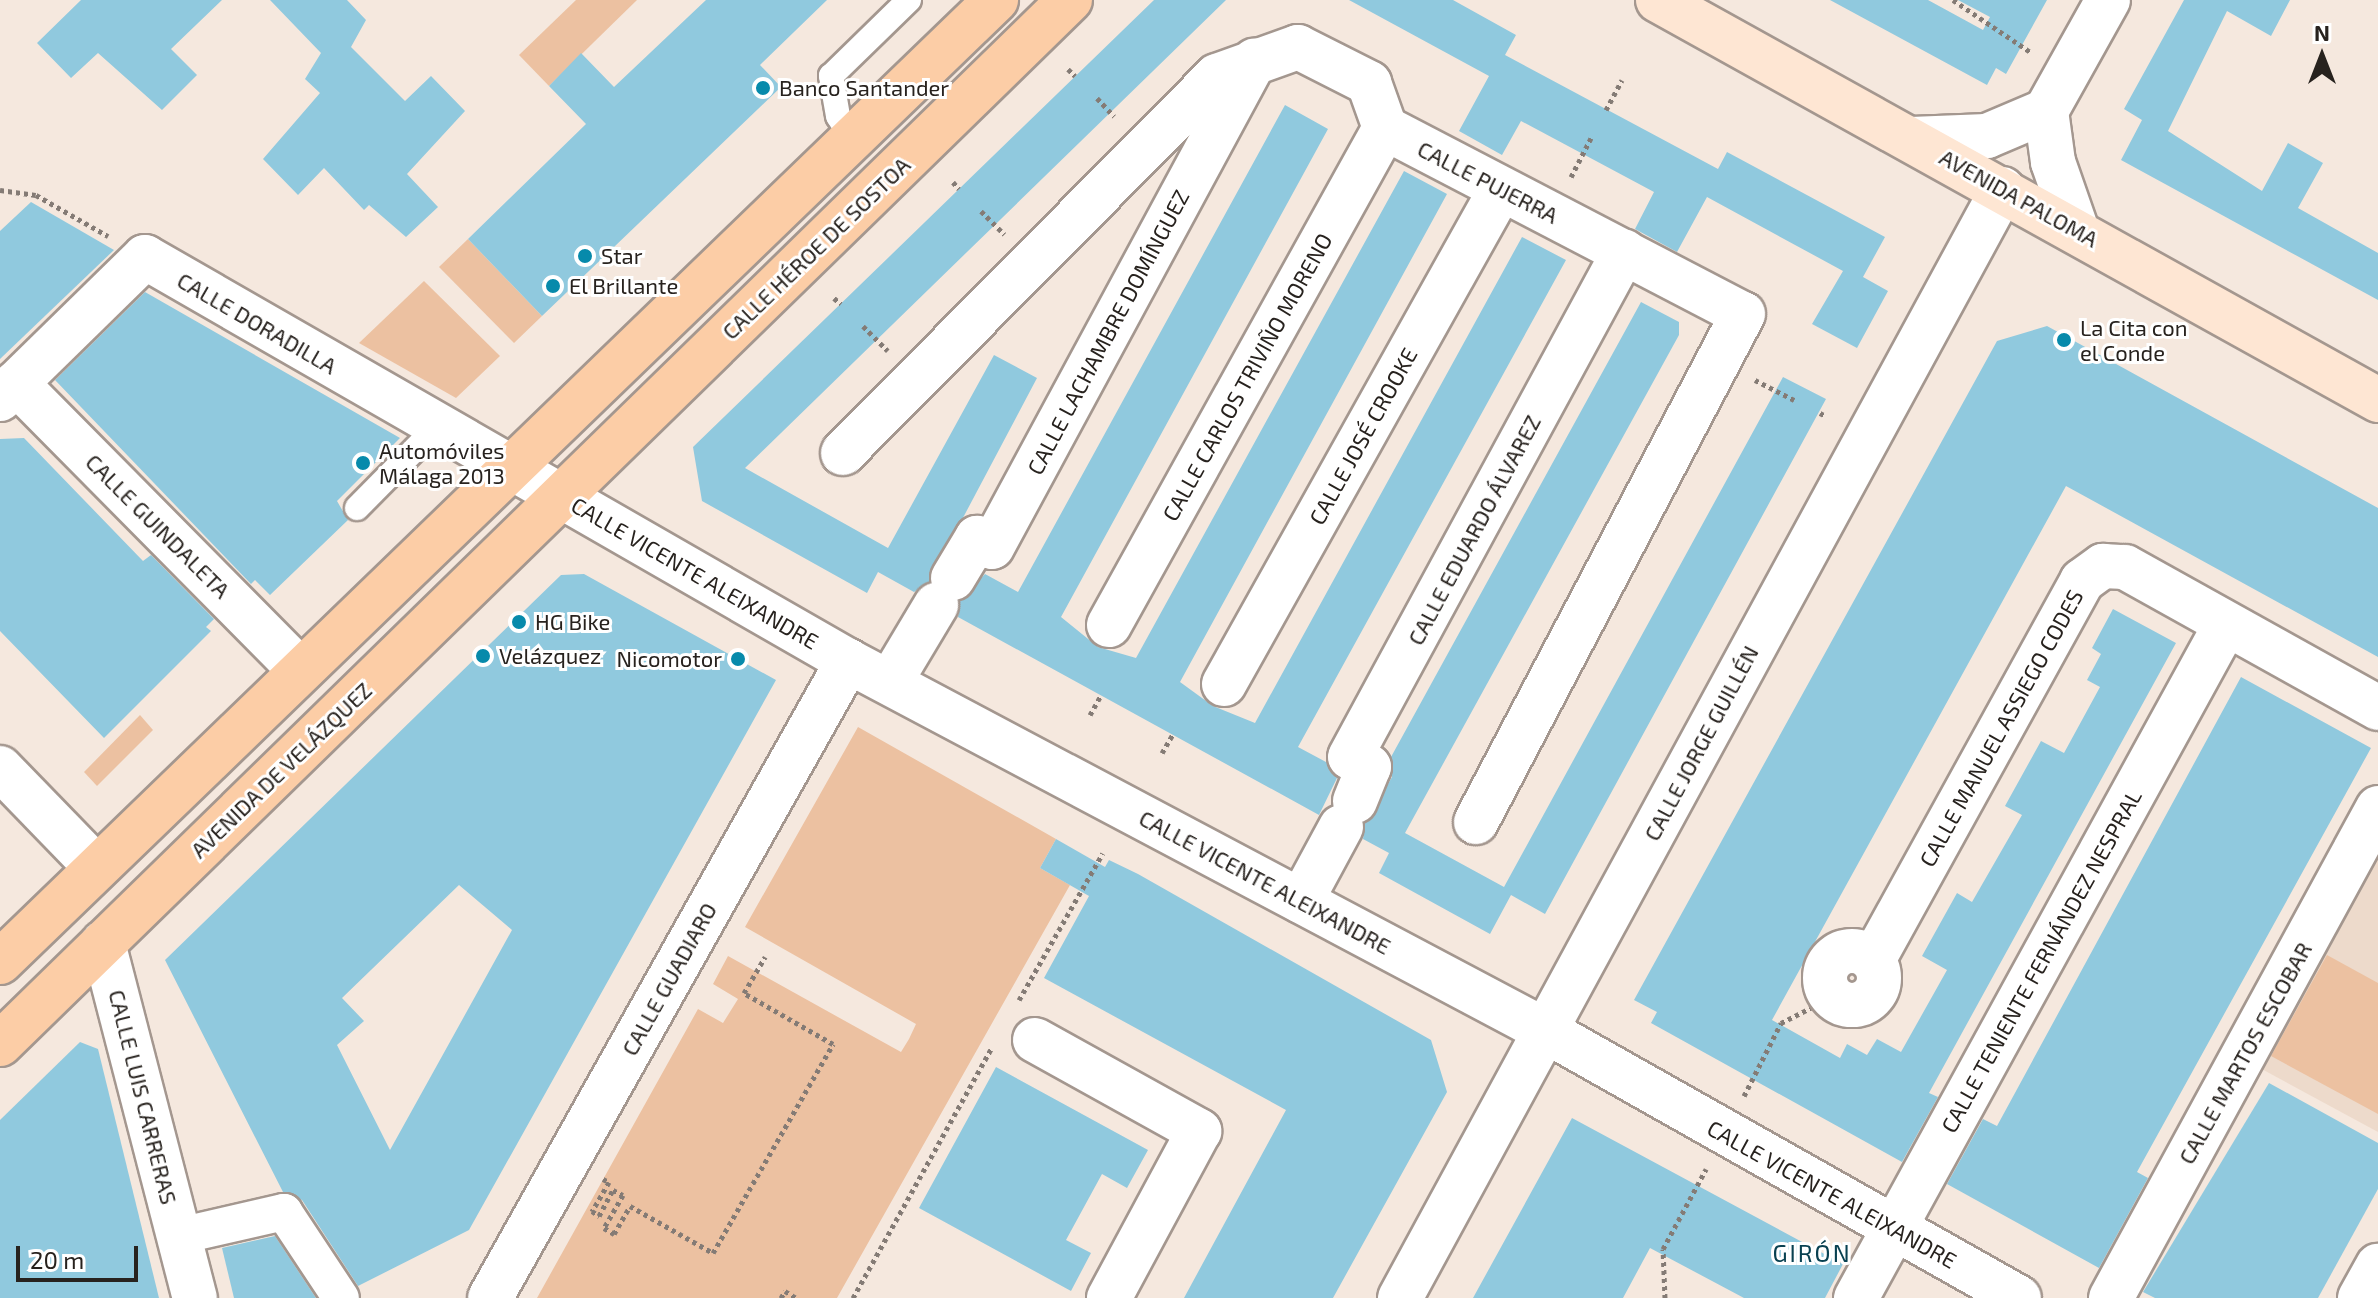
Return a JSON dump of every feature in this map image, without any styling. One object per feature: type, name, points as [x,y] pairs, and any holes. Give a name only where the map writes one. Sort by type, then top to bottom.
[{"type":"main road","points":[[0,962],[996,0]]},
{"type":"main road","name":"CALLE HÉROE DE SOSTOA","points":[[562,496],[1070,0]]},
{"type":"main road","name":"AVENIDA PALOMA","points":[[1658,0],[2378,400]]},
{"type":"main road","name":"AVENIDA DE VELÁZQUEZ","points":[[0,1044],[562,496]]},
{"type":"street","points":[[2077,231],[2053,162],[2046,111],[2108,0]]},
{"type":"street","points":[[843,453],[1217,76],[1298,47],[1369,83],[1385,128]]},
{"type":"street","name":"CALLE LACHAMBRE DOMÍNGUEZ","points":[[890,682],[977,538],[992,547],[1255,60]]},
{"type":"street","points":[[1911,139],[1987,136],[2046,111]]},
{"type":"street","name":"CALLE PUJERRA","points":[[1385,128],[1743,314],[1476,822]]},
{"type":"street","name":"CALLE CARLOS TRIVIÑO MORENO","points":[[1109,625],[1385,128]]},
{"type":"street","name":"CALLE JOSÉ CROOKE","points":[[1224,684],[1501,189]]},
{"type":"street","name":"CALLE JORGE GUILLÉN","points":[[1400,1298],[2003,189]]},
{"type":"street","name":"CALLE EDUARDO ÁLVAREZ","points":[[1301,901],[1348,814],[1369,767],[1350,757],[1624,252]]},
{"type":"street","points":[[8,391],[145,257]]},
{"type":"street","name":"CALLE DORADILLA","points":[[145,257],[508,470]]},
{"type":"street","name":"CALLE GUINDALETA","points":[[8,391],[300,670]]},
{"type":"street","name":"CALLE VICENTE ALEIXANDRE","points":[[508,470],[562,496],[848,661],[1546,1031],[1893,1230],[2019,1298]]},
{"type":"street","name":"CALLE MANUEL ASSIEGO CODES","points":[[1873,960],[2082,581],[2103,566],[2125,567],[2378,708]]},
{"type":"street","name":"CALLE TENIENTE FERNÁNDEZ NESPRAL","points":[[1856,1298],[2226,624]]},
{"type":"street","name":"CALLE GUADIARO","points":[[490,1298],[848,661]]},
{"type":"street","points":[[0,768],[96,867]]},
{"type":"street","name":"CALLE MARTOS ESCOBAR","points":[[2111,1298],[2378,808]]},
{"type":"street","name":"CALLE LUIS CARRERAS","points":[[103,943],[195,1298]]},
{"type":"street","points":[[1015,1029],[1199,1131],[1109,1298]]},
{"type":"street","points":[[179,1236],[284,1212],[341,1298]]},
{"type":"street","points":[[2360,1298],[2378,1266]]},
{"type":"lane","points":[[853,139],[838,116],[831,76],[909,0]]},
{"type":"lane","points":[[357,508],[436,428]]},
{"type":"path","points":[[1953,0],[2067,74]]},
{"type":"path","points":[[1068,69],[1075,76]]},
{"type":"path","points":[[1606,110],[1622,80]]},
{"type":"path","points":[[1097,98],[1114,116]]},
{"type":"path","points":[[1565,189],[1591,138]]},
{"type":"path","points":[[953,182],[959,189]]},
{"type":"path","points":[[0,190],[36,195],[145,257]]},
{"type":"path","points":[[981,211],[1016,246]]},
{"type":"path","points":[[834,298],[841,304]]},
{"type":"path","points":[[863,326],[900,363]]},
{"type":"path","points":[[1746,376],[1794,400]]},
{"type":"path","points":[[1090,715],[1101,695]]},
{"type":"path","points":[[1162,753],[1173,734]]},
{"type":"path","points":[[853,1298],[1015,1029],[1103,853]]},
{"type":"path","points":[[568,1159],[609,1182],[592,1211],[599,1216],[613,1190],[623,1195],[604,1228],[614,1234],[630,1206],[713,1253],[833,1044],[744,993],[765,957]]},
{"type":"path","points":[[781,1298],[785,1291],[796,1298]]},
{"type":"shaded area","points":[[576,0],[637,0],[549,86],[519,55]]},
{"type":"shaded area","points":[[468,239],[542,316],[514,343],[439,267]]},
{"type":"shaded area","points":[[424,281],[500,356],[456,398],[359,343]]},
{"type":"shaded area","points":[[140,715],[153,730],[97,786],[84,772]]},
{"type":"shaded area","points":[[858,727],[1056,839],[1040,868],[1070,885],[837,1298],[537,1298],[698,1009],[723,1023],[738,999],[713,984],[728,956],[901,1052],[909,1039],[916,1024],[745,927]]},
{"type":"shaded area","points":[[2378,849],[2378,1132],[2258,1067]]},
{"type":"shaded area","points":[[2327,955],[2378,983],[2378,1114],[2271,1056]]},
{"type":"building","points":[[81,0],[222,0],[171,49],[197,75],[162,110],[98,53],[71,78],[37,43]]},
{"type":"building","points":[[270,0],[347,0],[366,20],[351,47],[405,101],[431,76],[465,111],[407,174],[438,207],[406,237],[369,205],[364,210],[324,168],[298,195],[263,159],[320,93],[305,79],[321,53]]},
{"type":"building","points":[[706,0],[827,0],[760,65],[781,87],[542,316],[468,239],[586,124],[549,86],[581,53],[614,87]]},
{"type":"building","points":[[1154,0],[1226,0],[745,468],[888,548],[994,355],[1037,378],[929,582],[914,592],[878,572],[867,593],[702,501],[693,447]]},
{"type":"building","points":[[1349,0],[1453,0],[1516,35],[1505,55],[1718,169],[1727,152],[1885,237],[1863,277],[1888,291],[1857,348],[1812,324],[1843,271],[1707,197],[1677,252],[1635,229],[1654,192],[1521,121],[1502,155],[1459,131],[1489,76]]},
{"type":"building","points":[[1830,0],[1928,0],[1983,30],[1990,17],[1958,0],[2047,0],[2006,74],[1996,68],[1987,85]]},
{"type":"building","points":[[2184,0],[2290,0],[2271,36],[2227,11],[2168,131],[2262,191],[2288,143],[2323,163],[2298,208],[2378,253],[2378,300],[2121,160],[2142,120],[2124,109]]},
{"type":"building","points":[[1285,105],[1328,129],[1061,617],[1098,647],[1136,658],[1404,171],[1447,194],[1180,682],[1213,706],[1255,723],[1522,237],[1566,260],[1298,747],[1326,762],[1337,778],[1319,815],[958,617],[960,601],[985,574],[1018,592]]},
{"type":"building","points":[[31,202],[114,250],[0,359],[0,231]]},
{"type":"building","points":[[145,292],[400,438],[337,501],[348,520],[270,595],[255,580],[251,584],[55,380]]},
{"type":"building","points":[[1641,302],[1679,322],[1679,335],[1405,833],[1504,887],[1783,377],[1826,399],[1545,914],[1511,895],[1490,934],[1379,873],[1389,853],[1363,839],[1365,823],[1392,777],[1391,757]]},
{"type":"building","points":[[2047,326],[2378,508],[2378,657],[2066,486],[1772,1020],[1840,1058],[1847,1044],[1867,1055],[1877,1039],[1901,1052],[1947,970],[1922,956],[1957,893],[1972,902],[2022,815],[2005,806],[2041,741],[2064,753],[2100,687],[2087,680],[2101,654],[2092,648],[2113,609],[2176,643],[1929,1093],[1938,1097],[1902,1162],[1651,1023],[1657,1012],[1634,1000],[1997,341]]},
{"type":"building","points":[[24,438],[143,561],[151,555],[214,619],[206,627],[211,631],[104,738],[0,631],[0,439]]},
{"type":"building","points":[[584,574],[776,680],[469,1230],[358,1286],[302,1200],[283,1192],[165,960],[561,575]],"holes":[[[459,885],[512,930],[390,1150],[337,1045],[364,1021],[342,998]]]},
{"type":"building","points":[[2241,677],[2371,748],[2137,1172],[2148,1178],[2099,1268],[1947,1184],[1983,1119],[1997,1126]]},
{"type":"building","points":[[1056,839],[1105,867],[1109,860],[1138,874],[1431,1040],[1447,1092],[1333,1298],[1184,1298],[1286,1110],[1044,978],[1089,896],[1040,868]]},
{"type":"building","points":[[80,1042],[98,1049],[159,1298],[0,1298],[0,1120]]},
{"type":"building","points":[[996,1067],[1148,1150],[1127,1188],[1102,1174],[1066,1240],[1091,1253],[1071,1291],[919,1208]]},
{"type":"building","points":[[2269,1083],[2378,1143],[2378,1189],[2318,1298],[2155,1298],[2143,1292]]},
{"type":"building","points":[[1572,1118],[1843,1264],[1825,1298],[1744,1298],[1650,1248],[1623,1298],[1473,1298]]},
{"type":"building","points":[[275,1236],[316,1298],[234,1298],[222,1248]]},
{"type":"place","name":"Banco Santander","points":[[763,88]]},
{"type":"place","name":"Star","points":[[585,256]]},
{"type":"place","name":"El Brillante","points":[[553,286]]},
{"type":"place","name":"La Cita con el Conde","points":[[2064,340]]},
{"type":"place","name":"Automóviles Málaga 2013","points":[[363,463]]},
{"type":"place","name":"HG Bike","points":[[519,622]]},
{"type":"place","name":"Velázquez","points":[[483,656]]},
{"type":"place","name":"Nicomotor","points":[[738,659]]},
{"type":"district","name":"GIRÓN","points":[[1812,1253]]}]
